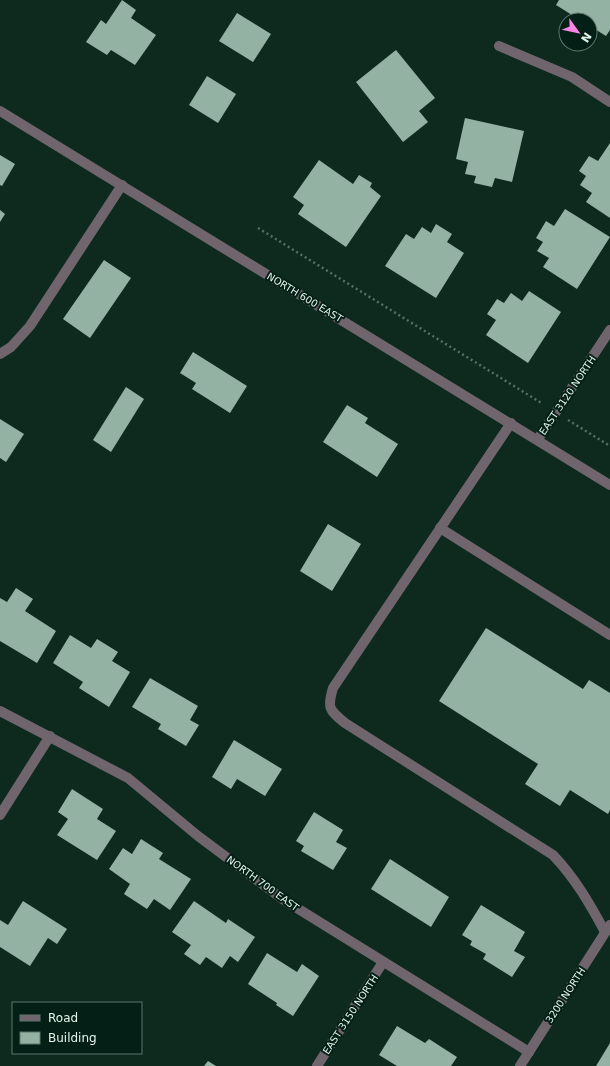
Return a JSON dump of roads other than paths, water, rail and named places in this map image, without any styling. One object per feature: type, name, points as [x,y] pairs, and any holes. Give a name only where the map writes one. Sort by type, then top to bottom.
[{"type":"street","points":[[499,46],[572,78],[610,102]]},
{"type":"street","name":"NORTH 600 EAST","points":[[0,111],[538,439],[610,485]]},
{"type":"street","points":[[0,354],[11,347],[30,326],[122,185]]},
{"type":"street","name":"EAST 3120 NORTH","points":[[538,439],[610,330]]},
{"type":"street","points":[[511,423],[334,688],[329,703],[332,713],[345,723],[553,854],[581,888],[609,932]]},
{"type":"street","points":[[440,528],[610,635]]},
{"type":"street","name":"NORTH 700 EAST","points":[[0,711],[128,778],[198,836],[284,900],[529,1052]]},
{"type":"street","points":[[0,815],[50,736]]},
{"type":"street","name":"3200 NORTH","points":[[520,1066],[609,932]]},
{"type":"street","name":"EAST 3150 NORTH","points":[[317,1066],[383,962]]}]
